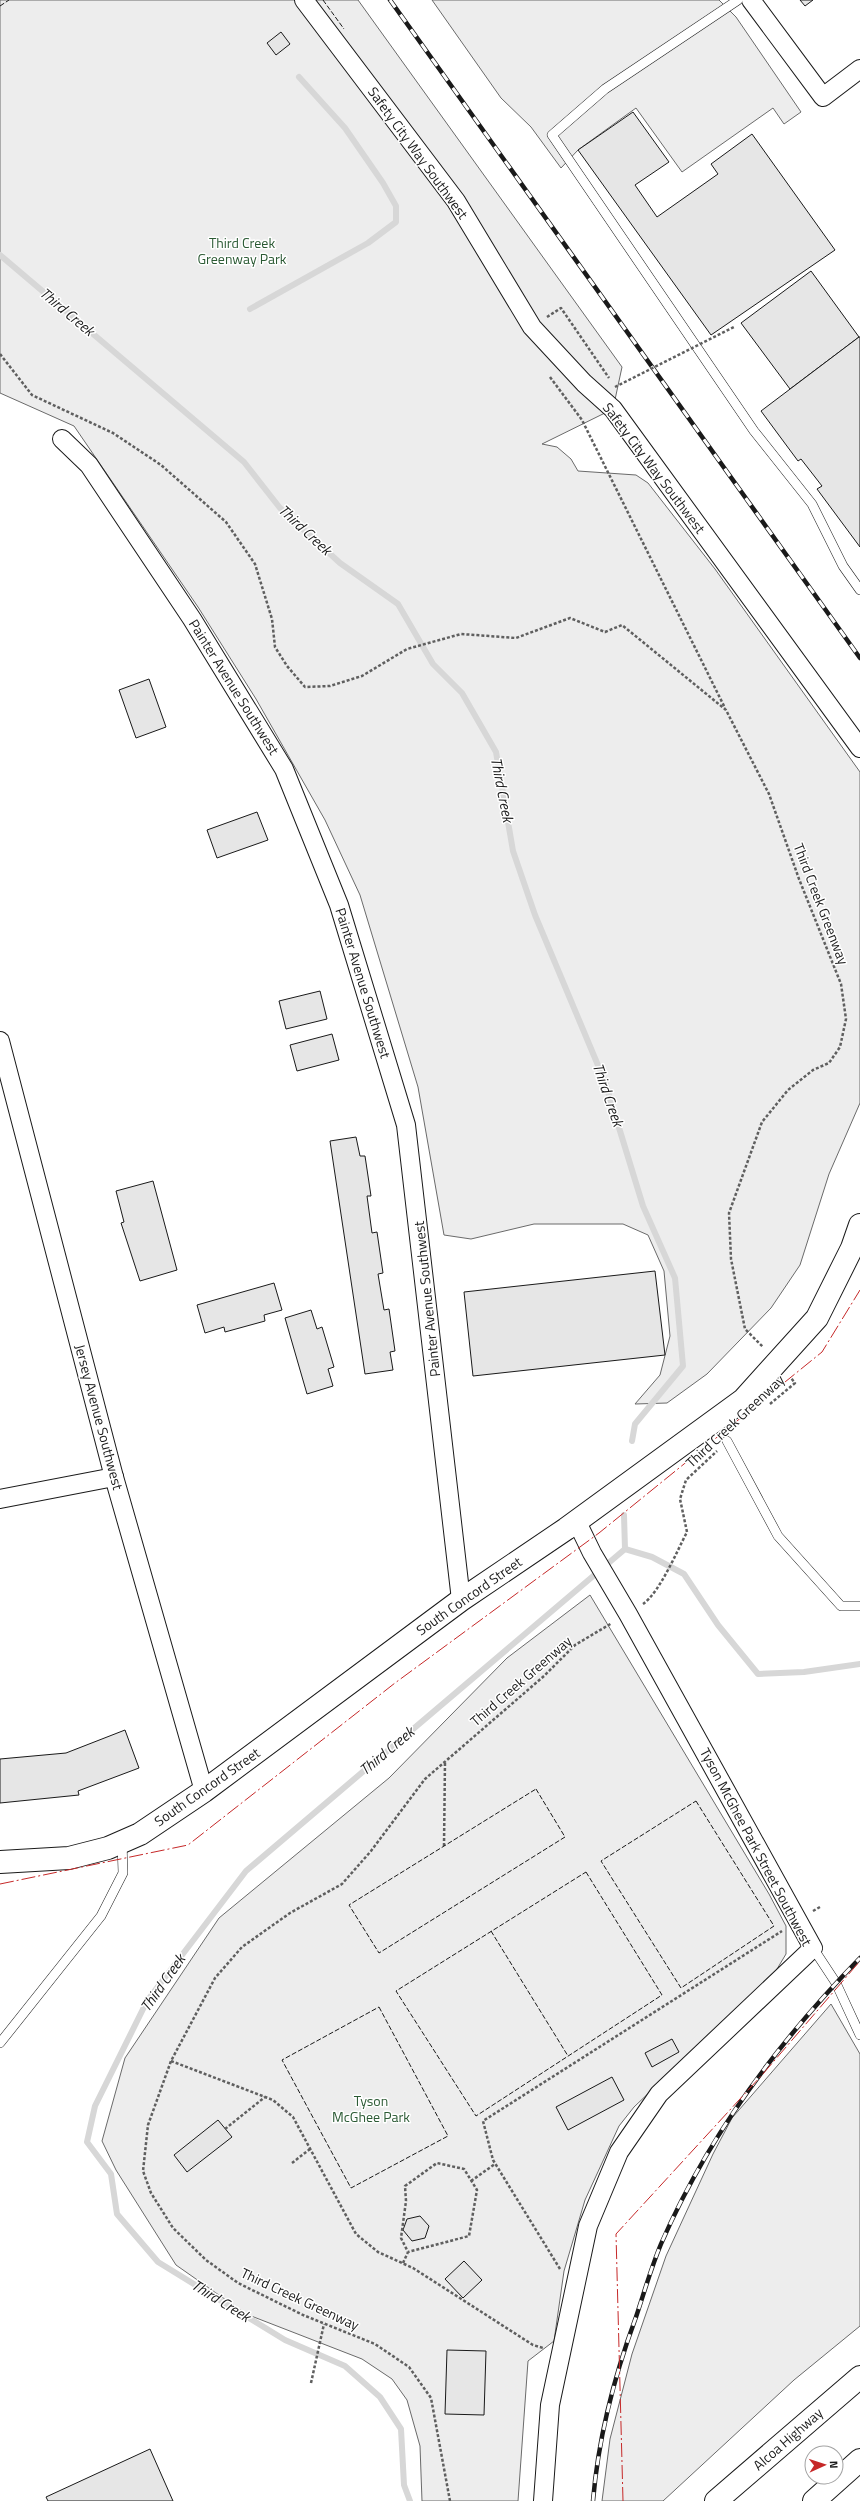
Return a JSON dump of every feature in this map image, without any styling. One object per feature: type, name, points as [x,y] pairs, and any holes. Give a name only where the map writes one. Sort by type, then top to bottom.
[{"type":"main road","name":"South Concord Street","points":[[0,1862],[69,1858],[122,1842],[140,1834],[204,1790],[461,1600],[576,1520],[743,1400],[817,1318],[852,1248],[860,1225]]},
{"type":"main road","name":"Alcoa Highway","points":[[716,2501],[860,2377]]},
{"type":"main road","points":[[814,2501],[860,2460]]},
{"type":"street","name":"Safety City Way Southwest","points":[[304,0],[456,201],[532,327],[584,383],[613,409],[860,748]]},
{"type":"street","points":[[750,0],[823,97],[860,69]]},
{"type":"street","name":"Painter Avenue Southwest","points":[[62,440],[89,465],[192,619],[284,769],[339,905],[406,1125],[461,1600]]},
{"type":"street","name":"Jersey Avenue Southwest","points":[[0,1042],[114,1477],[204,1790]]},
{"type":"street","points":[[0,1499],[114,1477]]},
{"type":"street","name":"Tyson McGhee Park Street Southwest","points":[[543,2501],[550,2405],[588,2226],[619,2152],[659,2094],[813,1948],[628,1614],[609,1584],[576,1520]]},
{"type":"lane","points":[[738,0],[605,89],[552,134],[754,431],[812,504],[843,566],[860,590]]},
{"type":"lane","points":[[727,1441],[778,1536],[841,1606],[860,1606]]},
{"type":"lane","points":[[0,2043],[101,1916],[124,1873],[122,1842]]},
{"type":"lane","points":[[813,1948],[836,1983],[860,2035]]},
{"type":"path","points":[[532,327],[561,308],[615,386],[734,327]]},
{"type":"path","name":"Third Creek Greenway","points":[[0,354],[32,395],[113,433],[161,465],[226,522],[255,564],[272,619],[275,647],[287,666],[305,687],[330,686],[362,676],[407,649],[461,634],[516,638],[570,618],[605,632],[622,625],[726,710],[769,794],[799,879],[841,984],[846,1019],[840,1046],[829,1063],[813,1070],[788,1090],[762,1122],[729,1212],[731,1259],[745,1329],[778,1361],[795,1383],[767,1407]]},
{"type":"path","points":[[548,374],[582,420],[726,710]]},
{"type":"path","name":"Third Creek Greenway","points":[[450,2501],[431,2398],[409,2367],[375,2344],[324,2323],[238,2283],[206,2260],[173,2228],[151,2193],[144,2171],[148,2125],[171,2061],[215,1978],[242,1947],[290,1913],[342,1884],[371,1851],[425,1779],[544,1676],[575,1645],[628,1614],[648,1600],[687,1532],[680,1499],[686,1480],[727,1441]]},
{"type":"path","points":[[444,1846],[445,1761]]},
{"type":"path","points":[[561,2271],[495,2164],[483,2121],[820,1907]]},
{"type":"path","points":[[171,2061],[273,2100],[293,2117],[356,2234],[378,2252],[403,2263],[533,2345],[561,2354]]},
{"type":"path","points":[[225,2129],[265,2097]]},
{"type":"path","points":[[292,2163],[310,2149]]},
{"type":"path","points":[[437,2164],[464,2169],[477,2190],[469,2236],[408,2252],[401,2238],[406,2201],[405,2186],[437,2164]]},
{"type":"path","points":[[471,2181],[495,2164]]},
{"type":"path","points":[[403,2263],[408,2252]]},
{"type":"path","points":[[311,2383],[324,2323]]},
{"type":"shaded area","points":[[0,0],[358,0],[622,367],[613,409],[542,444],[557,447],[571,459],[578,471],[636,475],[648,483],[715,569],[860,772],[860,1103],[829,1174],[800,1265],[771,1308],[707,1374],[667,1403],[635,1404],[660,1375],[670,1336],[664,1271],[648,1235],[623,1224],[534,1224],[471,1239],[444,1235],[418,1087],[360,895],[325,820],[256,699],[198,607],[74,426],[0,393]]},
{"type":"shaded area","points":[[432,0],[719,0],[736,17],[801,112],[784,124],[773,108],[682,172],[636,108],[578,150],[561,168],[531,127],[501,98]]},
{"type":"shaded area","name":"Tyson McGhee Park","points":[[590,1595],[769,1894],[786,1926],[786,1954],[774,1974],[634,2107],[619,2126],[585,2200],[564,2271],[554,2341],[528,2361],[518,2501],[422,2501],[420,2446],[407,2400],[392,2379],[362,2359],[246,2314],[176,2265],[116,2170],[102,2141],[125,2058],[219,1918],[389,1778],[507,1658]]},
{"type":"shaded area","points":[[831,2004],[860,2054],[860,2326],[794,2380],[663,2501],[602,2501],[610,2439],[632,2354],[666,2256],[713,2154],[732,2118]]},
{"type":"building","points":[[800,0],[813,0],[805,6]]},
{"type":"building","points":[[281,32],[290,44],[276,55],[267,43]]},
{"type":"building","points":[[633,112],[669,162],[635,185],[657,217],[718,174],[711,164],[752,134],[835,250],[711,335],[578,150]]},
{"type":"building","points":[[811,271],[859,337],[790,389],[741,323]]},
{"type":"building","points":[[859,337],[860,547],[817,489],[822,486],[801,459],[798,461],[761,411]]},
{"type":"building","points":[[149,679],[166,727],[136,738],[119,690]]},
{"type":"building","points":[[257,812],[268,840],[217,858],[207,830]]},
{"type":"building","points":[[320,991],[327,1019],[286,1029],[279,1001]]},
{"type":"building","points":[[332,1034],[339,1060],[297,1071],[290,1045]]},
{"type":"building","points":[[356,1137],[360,1156],[365,1156],[371,1196],[367,1196],[372,1233],[377,1232],[383,1273],[378,1274],[384,1310],[389,1309],[395,1351],[390,1352],[393,1370],[365,1374],[330,1141]]},
{"type":"building","points":[[153,1181],[177,1270],[140,1281],[121,1223],[124,1222],[116,1191]]},
{"type":"building","points":[[655,1271],[665,1355],[473,1376],[464,1292]]},
{"type":"building","points":[[274,1283],[282,1310],[264,1315],[265,1321],[225,1332],[224,1327],[205,1333],[197,1305]]},
{"type":"building","points":[[311,1310],[317,1329],[322,1327],[334,1367],[328,1369],[333,1386],[307,1394],[285,1318]]},
{"type":"building","points":[[125,1730],[139,1768],[78,1791],[79,1795],[0,1803],[0,1759],[66,1753]]},
{"type":"building","points":[[672,2039],[679,2052],[652,2067],[645,2053]]},
{"type":"building","points":[[612,2077],[624,2100],[568,2130],[556,2107]]},
{"type":"building","points":[[218,2120],[232,2137],[187,2172],[174,2155]]},
{"type":"building","points":[[420,2216],[429,2226],[425,2238],[412,2241],[403,2230],[407,2219]]},
{"type":"building","points":[[464,2261],[482,2280],[463,2298],[445,2279]]},
{"type":"building","points":[[447,2350],[486,2351],[484,2415],[445,2414]]},
{"type":"building","points":[[150,2449],[173,2501],[48,2501],[46,2497]]},
{"type":"waterway","points":[[250,309],[368,243],[396,222],[396,206],[383,183],[345,128],[299,77]]},
{"type":"waterway","name":"Third Creek","points":[[0,255],[244,462],[280,508],[340,563],[398,604],[433,664],[462,693],[496,752],[513,851],[535,915],[605,1082],[643,1206],[675,1278],[683,1366],[635,1424],[632,1441]]},
{"type":"waterway","name":"Third Creek","points":[[410,2501],[404,2485],[401,2429],[380,2397],[345,2366],[285,2340],[158,2262],[117,2214],[111,2174],[87,2142],[95,2106],[147,2001],[246,1871],[625,1549],[624,1515]]},
{"type":"waterway","points":[[625,1549],[652,1557],[684,1574],[718,1625],[758,1674],[804,1672],[860,1664]]},
{"type":"railway","points":[[390,0],[860,658]]},
{"type":"railway","points":[[593,2501],[595,2478],[603,2431],[614,2384],[657,2253],[680,2204],[700,2166],[747,2092],[801,2023],[860,1958]]},
{"type":"fence","points":[[0,6],[9,0]]},
{"type":"fence","points":[[323,0],[344,29]]},
{"type":"fence","points":[[536,1789],[565,1837],[379,1953],[349,1905],[536,1789]]},
{"type":"fence","points":[[696,1801],[774,1926],[681,1988],[601,1861],[696,1801]]},
{"type":"fence","points":[[586,1872],[662,1995],[476,2116],[396,1991],[586,1872]]},
{"type":"fence","points":[[491,1931],[568,2056]]},
{"type":"fence","points":[[379,2007],[448,2136],[351,2188],[282,2060],[379,2007]]},
{"type":"power","points":[[0,1884],[188,1845],[395,1683],[599,1533],[822,1352],[860,1290]]},
{"type":"power","points":[[623,2501],[616,2234],[762,2075],[860,1961]]},
{"type":"park label","name":"Third Creek Greenway Park","points":[[242,252]]}]
